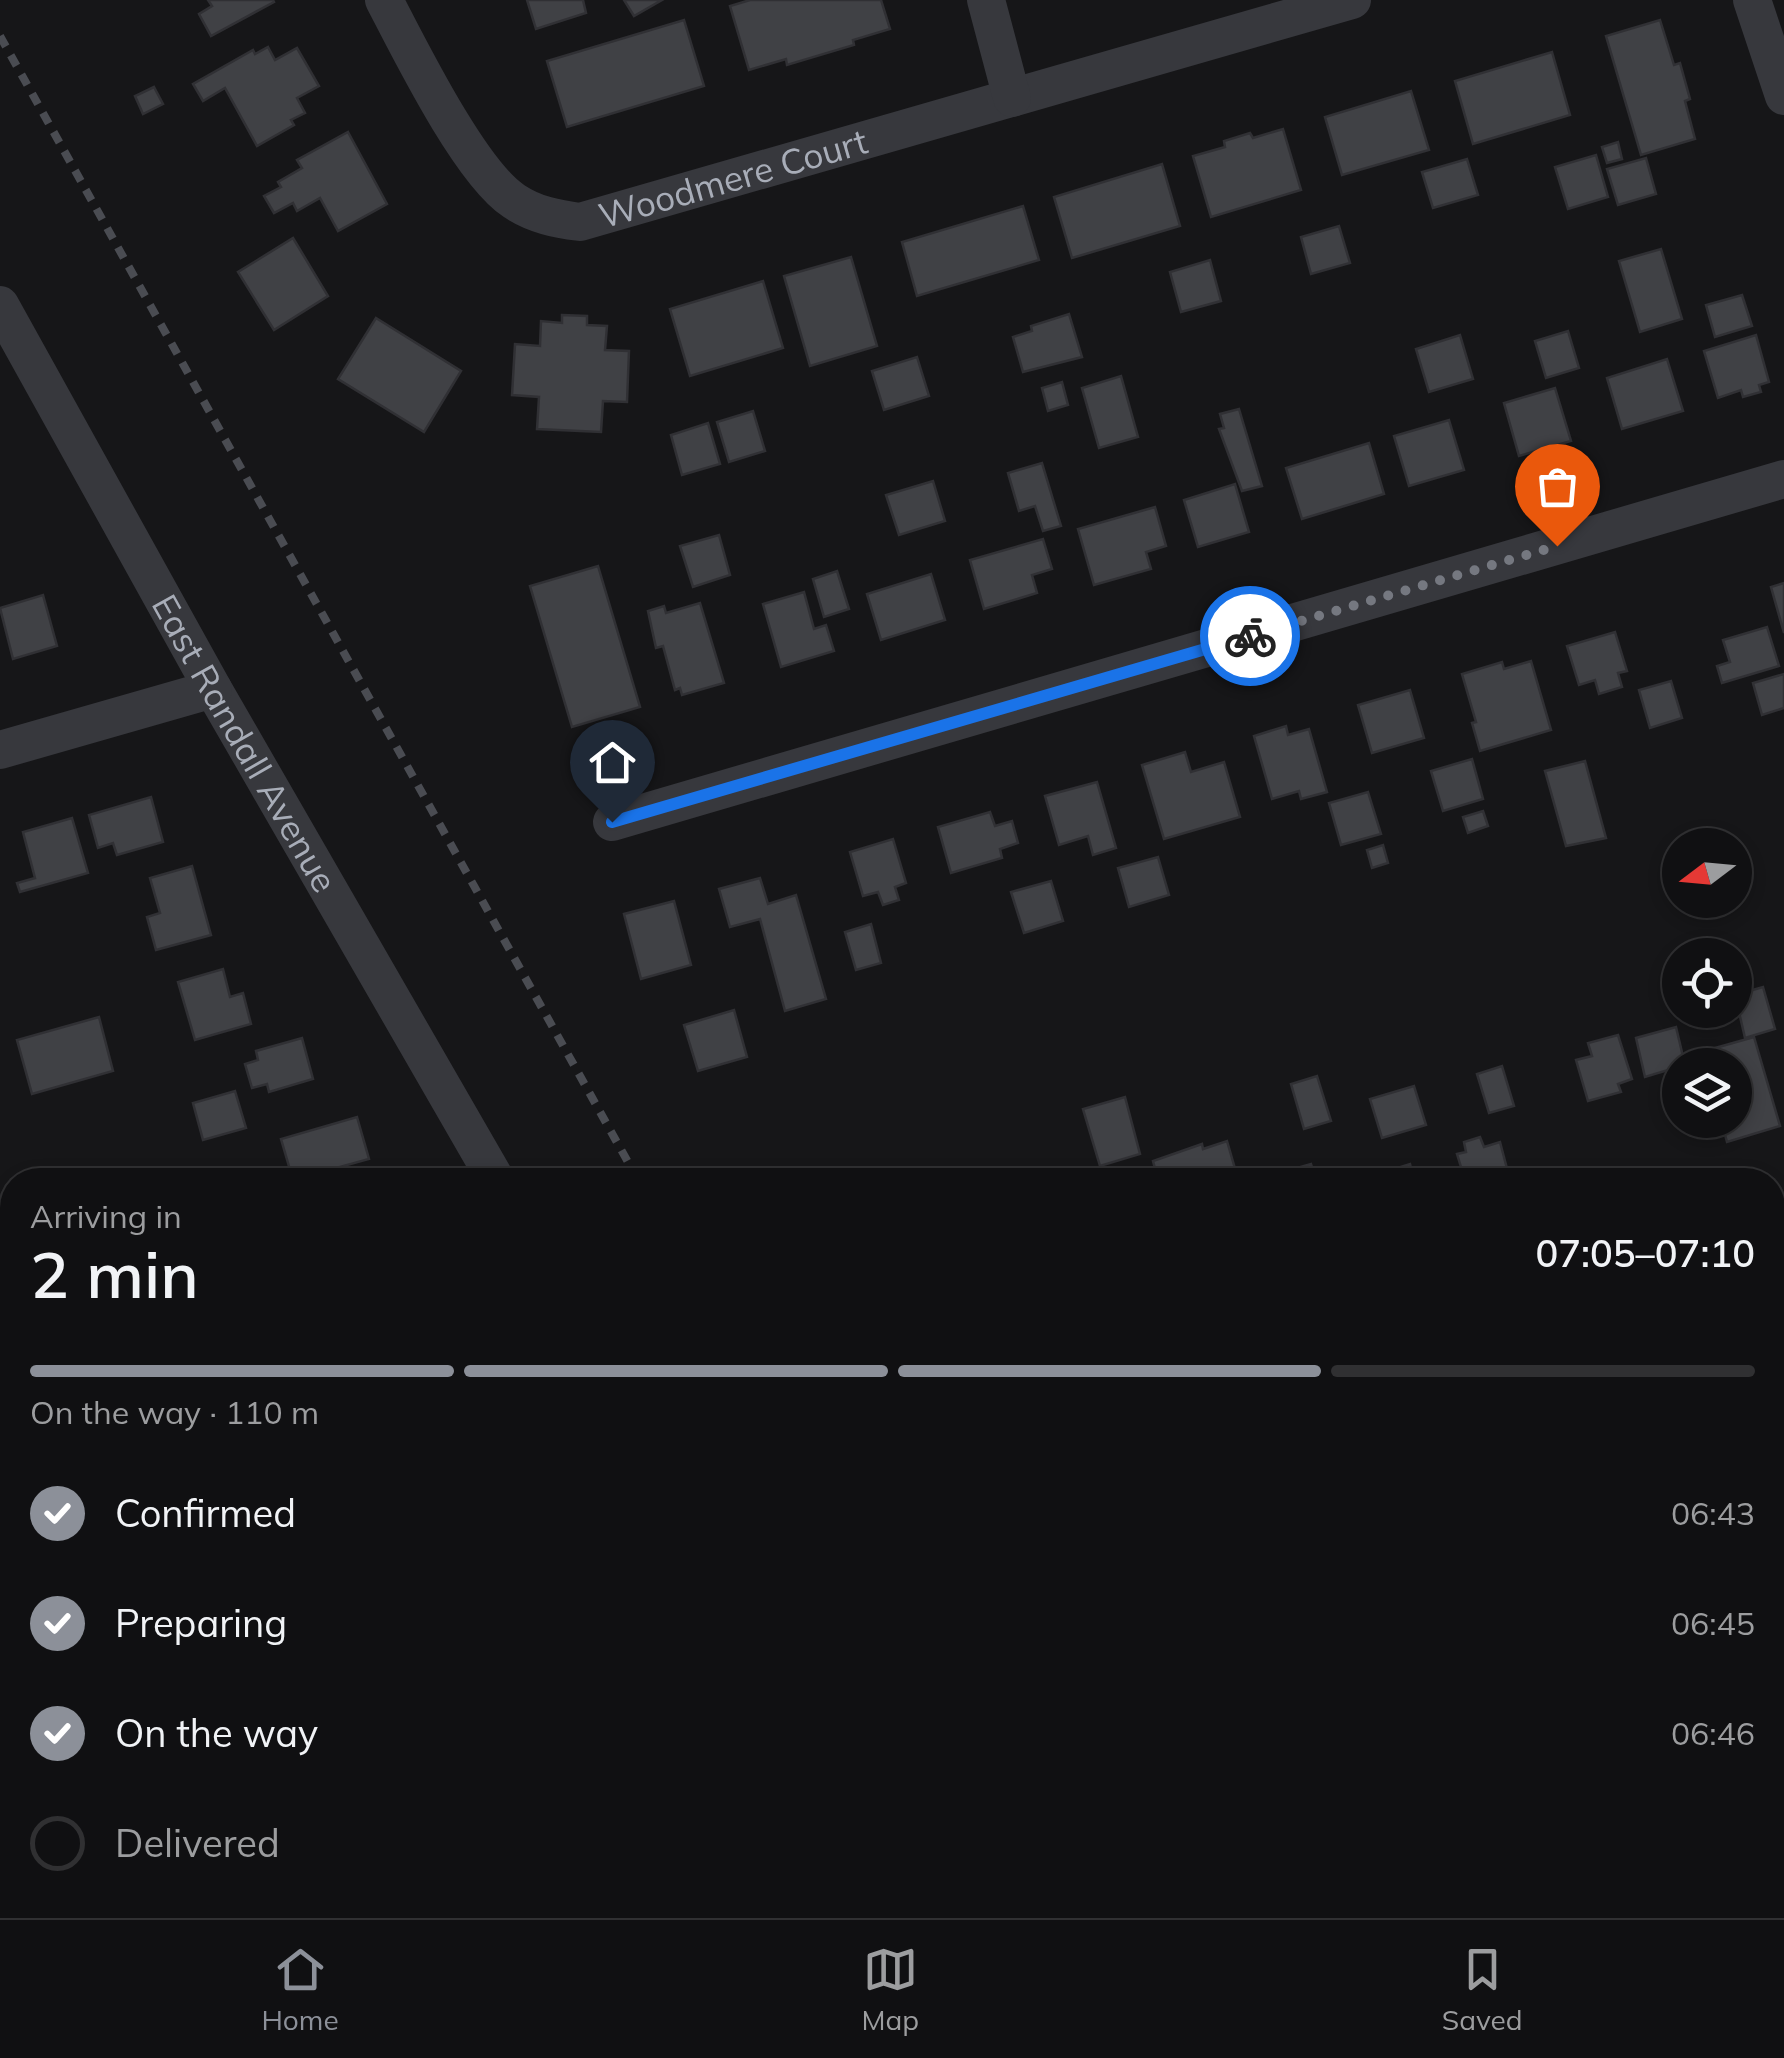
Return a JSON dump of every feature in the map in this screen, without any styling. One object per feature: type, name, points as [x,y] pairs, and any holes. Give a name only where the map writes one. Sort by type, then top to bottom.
[{"type":"street","name":"Woodmere Court","points":[[384,0],[452,122],[484,169],[512,200],[545,217],[580,222],[1352,0]]},
{"type":"street","points":[[986,0],[1012,98]]},
{"type":"street","points":[[1752,0],[1784,96]]},
{"type":"street","name":"East Randall Avenue","points":[[0,305],[213,689],[489,1168]]},
{"type":"street","points":[[612,822],[1784,480]]},
{"type":"street","points":[[0,750],[213,689]]},
{"type":"building","points":[[208,0],[274,2],[211,36],[199,14],[212,6]]},
{"type":"building","points":[[527,0],[583,0],[586,13],[536,29]]},
{"type":"building","points":[[624,0],[662,0],[634,16]]},
{"type":"building","points":[[750,0],[881,0],[890,29],[853,40],[854,45],[787,65],[786,59],[749,70],[730,6]]},
{"type":"building","points":[[684,20],[704,86],[567,127],[547,61]]},
{"type":"building","points":[[1660,20],[1674,65],[1680,63],[1695,139],[1641,155],[1606,36]]},
{"type":"building","points":[[268,47],[275,60],[297,48],[319,86],[297,98],[305,113],[291,120],[294,125],[257,146],[225,88],[203,101],[193,84],[253,50],[255,54]]},
{"type":"building","points":[[1552,52],[1570,115],[1473,144],[1455,81]]},
{"type":"building","points":[[154,87],[163,104],[143,114],[135,96]]},
{"type":"building","points":[[1411,91],[1429,150],[1342,175],[1325,117]]},
{"type":"building","points":[[1283,129],[1301,190],[1211,217],[1193,156],[1225,147],[1224,141],[1250,133],[1253,138]]},
{"type":"building","points":[[348,132],[387,204],[338,231],[320,198],[297,211],[293,203],[274,213],[264,196],[302,168],[297,160]]},
{"type":"building","points":[[1618,142],[1622,159],[1607,163],[1602,147]]},
{"type":"building","points":[[1596,155],[1608,197],[1568,209],[1555,167]]},
{"type":"building","points":[[1646,158],[1656,194],[1618,205],[1607,169]]},
{"type":"building","points":[[1467,159],[1478,195],[1433,208],[1422,172]]},
{"type":"building","points":[[1162,164],[1180,226],[1072,258],[1054,197]]},
{"type":"building","points":[[1023,206],[1039,260],[917,296],[902,242]]},
{"type":"building","points":[[1339,226],[1350,263],[1311,274],[1301,237]]},
{"type":"building","points":[[293,238],[328,296],[274,330],[238,272]]},
{"type":"building","points":[[1661,249],[1682,319],[1640,332],[1619,261]]},
{"type":"building","points":[[851,257],[877,346],[810,366],[784,276]]},
{"type":"building","points":[[1210,260],[1221,301],[1181,312],[1170,272]]},
{"type":"building","points":[[763,281],[783,348],[690,376],[670,309]]},
{"type":"building","points":[[1742,295],[1752,326],[1715,337],[1706,305]]},
{"type":"building","points":[[1069,314],[1082,357],[1023,372],[1013,337],[1032,331],[1031,326]]},
{"type":"building","points":[[562,315],[587,316],[587,325],[607,326],[605,350],[629,351],[627,402],[603,401],[601,432],[537,429],[539,397],[512,395],[515,344],[540,346],[541,321],[562,323]]},
{"type":"building","points":[[376,318],[461,371],[424,432],[338,379]]},
{"type":"building","points":[[1568,331],[1579,368],[1546,378],[1535,341]]},
{"type":"building","points":[[1460,335],[1473,379],[1429,392],[1416,349]]},
{"type":"building","points":[[1756,335],[1769,382],[1759,385],[1761,392],[1743,397],[1741,390],[1718,398],[1704,351]]},
{"type":"building","points":[[917,357],[929,396],[884,410],[872,371]]},
{"type":"building","points":[[1667,359],[1683,411],[1622,429],[1607,378]]},
{"type":"building","points":[[1121,376],[1138,437],[1099,448],[1082,388]]},
{"type":"building","points":[[1062,382],[1068,405],[1048,411],[1042,388]]},
{"type":"building","points":[[1555,388],[1571,441],[1519,456],[1504,403]]},
{"type":"building","points":[[1239,409],[1262,486],[1242,491],[1219,429],[1224,428],[1220,414]]},
{"type":"building","points":[[753,411],[765,451],[729,462],[717,422]]},
{"type":"building","points":[[1449,420],[1464,470],[1409,486],[1394,436]]},
{"type":"building","points":[[708,423],[720,464],[682,475],[671,435]]},
{"type":"building","points":[[1369,443],[1384,494],[1302,519],[1286,468]]},
{"type":"building","points":[[1042,463],[1061,526],[1043,531],[1035,506],[1019,511],[1008,473]]},
{"type":"building","points":[[933,481],[945,521],[899,535],[886,495]]},
{"type":"building","points":[[1235,484],[1249,532],[1198,547],[1184,500]]},
{"type":"building","points":[[1155,507],[1166,546],[1146,552],[1151,569],[1094,585],[1078,529]]},
{"type":"building","points":[[719,535],[730,575],[693,587],[680,546]]},
{"type":"building","points":[[1043,539],[1052,569],[1032,575],[1037,593],[984,609],[970,560]]},
{"type":"building","points":[[598,566],[640,707],[572,727],[530,586]]},
{"type":"building","points":[[837,571],[849,609],[824,617],[813,579]]},
{"type":"building","points":[[931,574],[945,620],[881,640],[867,594]]},
{"type":"building","points":[[1784,583],[1784,633],[1771,587]]},
{"type":"building","points":[[804,592],[814,629],[826,625],[834,651],[781,667],[763,604]]},
{"type":"building","points":[[43,595],[57,646],[13,659],[0,608]]},
{"type":"building","points":[[700,603],[724,683],[682,695],[680,688],[675,690],[663,646],[656,648],[648,611],[664,606],[666,613]]},
{"type":"building","points":[[1767,627],[1779,666],[1722,683],[1717,666],[1730,662],[1723,640]]},
{"type":"building","points":[[1615,632],[1627,671],[1618,673],[1622,687],[1599,694],[1595,680],[1579,685],[1567,646]]},
{"type":"building","points":[[1531,661],[1551,730],[1480,751],[1462,674],[1502,662],[1504,669]]},
{"type":"building","points":[[1784,674],[1784,708],[1762,715],[1753,683]]},
{"type":"building","points":[[1671,681],[1682,718],[1650,728],[1639,690]]},
{"type":"building","points":[[1410,690],[1424,738],[1372,753],[1358,705]]},
{"type":"building","points":[[1286,726],[1288,735],[1309,729],[1327,792],[1301,799],[1299,791],[1272,799],[1254,736]]},
{"type":"building","points":[[1185,752],[1191,772],[1224,762],[1240,817],[1164,839],[1142,765]]},
{"type":"building","points":[[1472,759],[1483,799],[1443,811],[1431,771]]},
{"type":"building","points":[[1585,761],[1606,838],[1566,846],[1545,771]]},
{"type":"building","points":[[1097,782],[1116,848],[1093,855],[1088,836],[1059,845],[1045,796]]},
{"type":"building","points":[[1368,792],[1381,834],[1341,845],[1329,803]]},
{"type":"building","points":[[151,797],[163,842],[117,855],[113,843],[98,848],[89,815]]},
{"type":"building","points":[[1483,811],[1488,826],[1468,833],[1463,817]]},
{"type":"building","points":[[990,812],[995,826],[1012,821],[1018,843],[1000,849],[1002,858],[951,873],[938,827]]},
{"type":"building","points":[[72,818],[88,873],[20,892],[17,883],[35,878],[23,832]]},
{"type":"building","points":[[893,839],[906,883],[895,887],[899,900],[883,905],[878,892],[863,896],[850,852]]},
{"type":"building","points":[[1383,845],[1388,863],[1372,868],[1367,850]]},
{"type":"building","points":[[1158,857],[1169,895],[1129,907],[1118,868]]},
{"type":"building","points":[[192,866],[211,935],[156,950],[147,917],[160,913],[150,878]]},
{"type":"building","points":[[760,878],[768,904],[796,895],[826,999],[785,1011],[760,919],[730,927],[719,889]]},
{"type":"building","points":[[1051,881],[1063,921],[1024,933],[1011,892]]},
{"type":"building","points":[[674,901],[691,965],[641,979],[624,914]]},
{"type":"building","points":[[871,924],[881,963],[856,970],[845,932]]},
{"type":"building","points":[[223,969],[230,997],[243,993],[251,1024],[195,1040],[178,982]]},
{"type":"building","points":[[1763,987],[1775,1029],[1745,1038],[1743,1028],[1752,1028],[1752,990]]},
{"type":"building","points":[[734,1010],[747,1057],[698,1071],[684,1025]]},
{"type":"building","points":[[99,1017],[113,1071],[32,1094],[17,1040]]},
{"type":"building","points":[[1676,1028],[1681,1048],[1662,1048],[1662,1072],[1645,1077],[1636,1038]]},
{"type":"building","points":[[1618,1035],[1632,1079],[1618,1084],[1621,1092],[1588,1101],[1576,1060],[1592,1056],[1588,1043]]},
{"type":"building","points":[[1754,1037],[1780,1126],[1752,1134],[1752,1048],[1715,1048]]},
{"type":"building","points":[[302,1038],[313,1079],[269,1092],[267,1084],[252,1088],[245,1064],[258,1060],[256,1051]]},
{"type":"building","points":[[1502,1066],[1514,1106],[1489,1113],[1477,1074]]},
{"type":"building","points":[[1317,1076],[1331,1121],[1304,1129],[1291,1084]]},
{"type":"building","points":[[1414,1086],[1426,1125],[1382,1138],[1370,1099]]},
{"type":"building","points":[[235,1091],[246,1128],[203,1140],[193,1103]]},
{"type":"building","points":[[1125,1097],[1140,1154],[1100,1166],[1083,1109]]},
{"type":"building","points":[[357,1117],[369,1159],[336,1168],[289,1168],[281,1139]]},
{"type":"building","points":[[1480,1137],[1484,1147],[1500,1142],[1507,1168],[1461,1168],[1457,1154],[1466,1152],[1464,1142]]},
{"type":"building","points":[[1227,1141],[1235,1168],[1155,1168],[1153,1161],[1202,1144],[1203,1149]]},
{"type":"railway","points":[[0,36],[631,1168]]},
{"type":"way so far","points":[[1250,636],[1557,546]]},
{"type":"route","points":[[612,822],[1250,636]]}]
